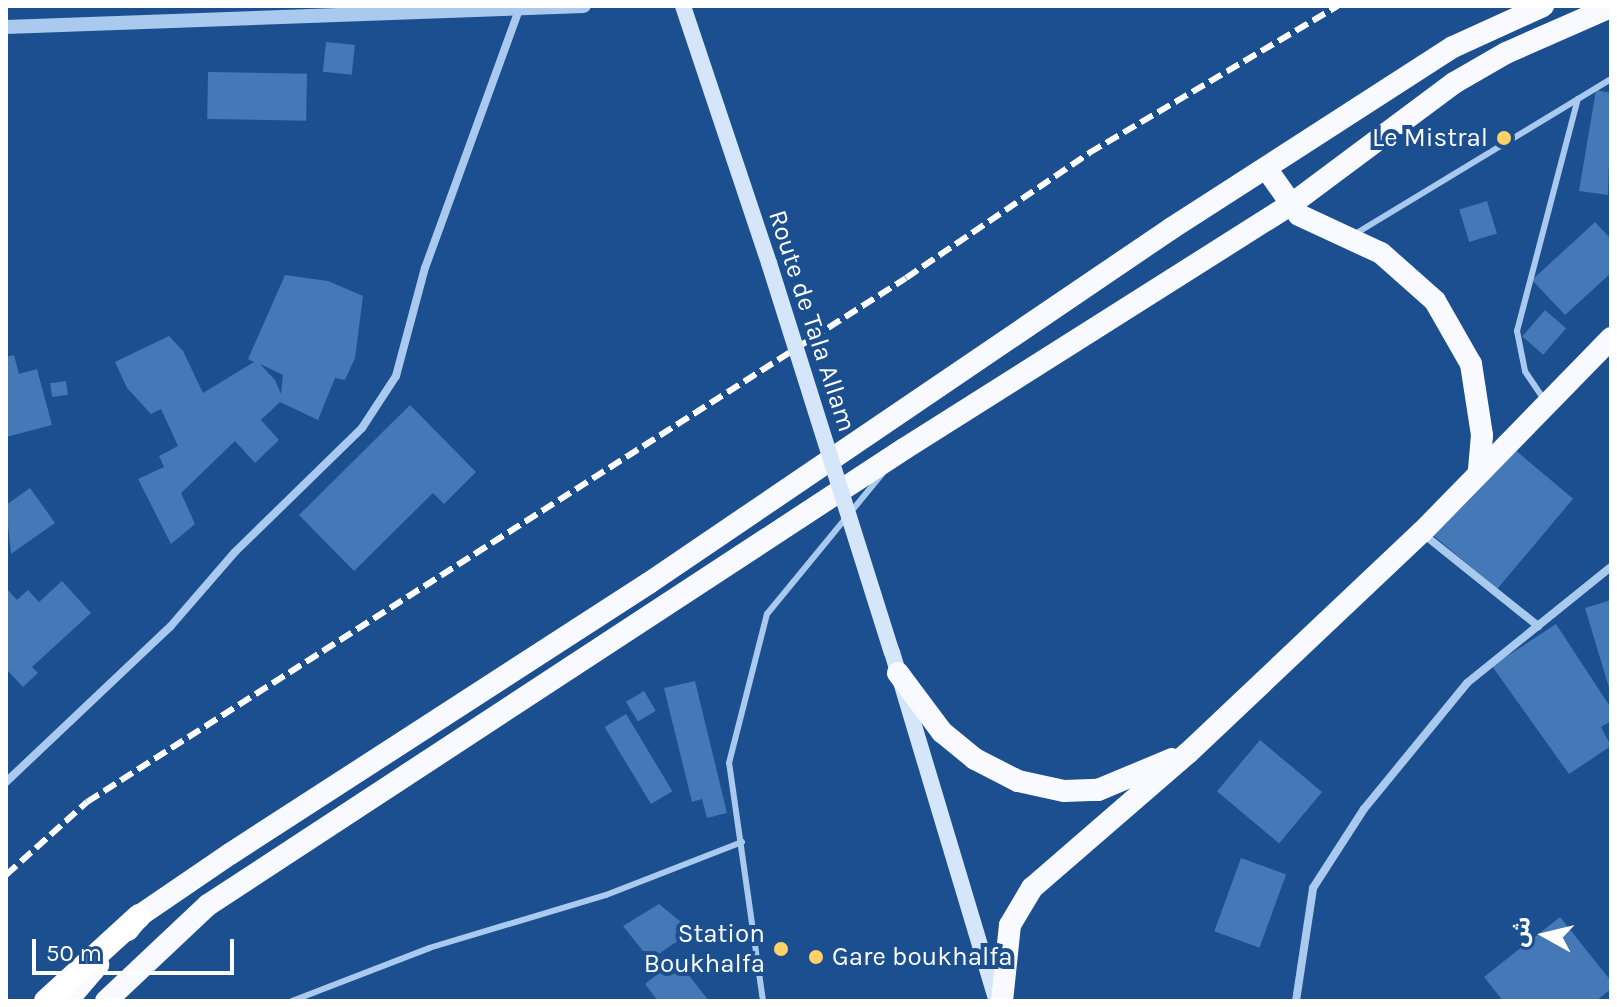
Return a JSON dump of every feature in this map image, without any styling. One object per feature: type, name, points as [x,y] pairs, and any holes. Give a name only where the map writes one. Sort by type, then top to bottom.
[{"type":"highway","points":[[46,1001],[139,916],[649,583],[1266,168],[1453,47],[1543,6]]},
{"type":"highway","points":[[106,1001],[208,905],[904,449],[1289,206],[1454,83],[1506,53],[1611,7]]},
{"type":"highway","points":[[1266,168],[1289,206],[1322,230],[1349,237],[1410,274],[1456,331],[1479,399],[1479,471]]},
{"type":"highway","points":[[999,1001],[1010,925],[1032,888],[1188,753],[1422,532],[1611,338]]},
{"type":"highway","points":[[895,662],[942,732],[975,759],[1018,781],[1064,791],[1098,790],[1188,753]]},
{"type":"highway","points":[[67,1001],[139,916]]},
{"type":"main road","name":"Route de Tala Allam","points":[[683,6],[769,263],[999,1001]]},
{"type":"street","points":[[6,27],[584,6]]},
{"type":"street","points":[[6,782],[170,627],[235,552],[362,428],[396,376],[425,268],[519,10]]},
{"type":"street","points":[[1422,532],[1538,626]]},
{"type":"street","points":[[1296,1001],[1313,888],[1364,809],[1467,683],[1611,567]]},
{"type":"lane","points":[[1349,237],[1611,79]]},
{"type":"lane","points":[[1548,404],[1525,371],[1517,331],[1578,99]]},
{"type":"lane","points":[[763,1001],[729,763],[767,614],[904,449]]},
{"type":"lane","points":[[292,1001],[429,948],[606,895],[742,842]]},
{"type":"building","points":[[326,42],[355,45],[352,75],[323,72]]},
{"type":"building","points":[[208,72],[307,74],[306,121],[207,119]]},
{"type":"building","points":[[1596,90],[1611,93],[1608,195],[1579,191]]},
{"type":"building","points":[[1487,201],[1497,234],[1469,242],[1459,209]]},
{"type":"building","points":[[1595,222],[1611,239],[1611,273],[1565,315],[1532,280]]},
{"type":"building","points":[[285,275],[328,281],[363,296],[355,358],[345,380],[335,378],[318,420],[280,402],[261,420],[279,440],[255,463],[235,441],[181,493],[195,524],[171,544],[138,479],[164,467],[159,456],[178,446],[161,409],[151,414],[127,388],[115,362],[169,336],[183,351],[203,393],[254,362],[248,359]],"holes":[[[260,364],[283,375],[281,394],[275,380]]]},
{"type":"building","points":[[1545,310],[1566,328],[1543,355],[1522,336]]},
{"type":"building","points":[[14,355],[19,374],[37,369],[52,425],[6,437],[6,357]]},
{"type":"building","points":[[66,381],[68,395],[52,397],[50,383]]},
{"type":"building","points":[[410,405],[476,472],[444,504],[433,493],[354,571],[299,515]]},
{"type":"building","points":[[1508,444],[1573,499],[1497,589],[1432,534]]},
{"type":"building","points":[[30,488],[55,523],[11,554],[6,505]]},
{"type":"building","points":[[62,581],[91,613],[32,667],[38,673],[23,687],[6,669],[6,588],[17,600],[28,590],[39,602]]},
{"type":"building","points":[[1611,600],[1611,691],[1610,691],[1585,608]]},
{"type":"building","points":[[1556,624],[1611,708],[1611,721],[1601,727],[1611,746],[1569,774],[1492,666]]},
{"type":"building","points":[[695,681],[727,813],[707,818],[702,799],[692,802],[664,688]]},
{"type":"building","points":[[644,691],[656,711],[638,722],[626,702]]},
{"type":"building","points":[[626,714],[672,791],[651,804],[605,727]]},
{"type":"building","points":[[1260,740],[1322,792],[1279,843],[1217,791]]},
{"type":"building","points":[[1241,858],[1286,874],[1259,948],[1214,931]]},
{"type":"building","points":[[659,904],[692,931],[650,960],[623,926]]},
{"type":"building","points":[[1560,917],[1611,981],[1611,989],[1596,1001],[1503,1001],[1484,977]]},
{"type":"building","points":[[676,959],[709,1001],[658,1001],[645,984]]},
{"type":"railway","points":[[6,875],[87,802],[906,278],[1089,153],[1338,6]]},
{"type":"place","name":"Le Mistral","points":[[1504,138]]},
{"type":"place","name":"Station Boukhalfa","points":[[781,949]]},
{"type":"place","name":"Gare boukhalfa","points":[[816,957]]}]
